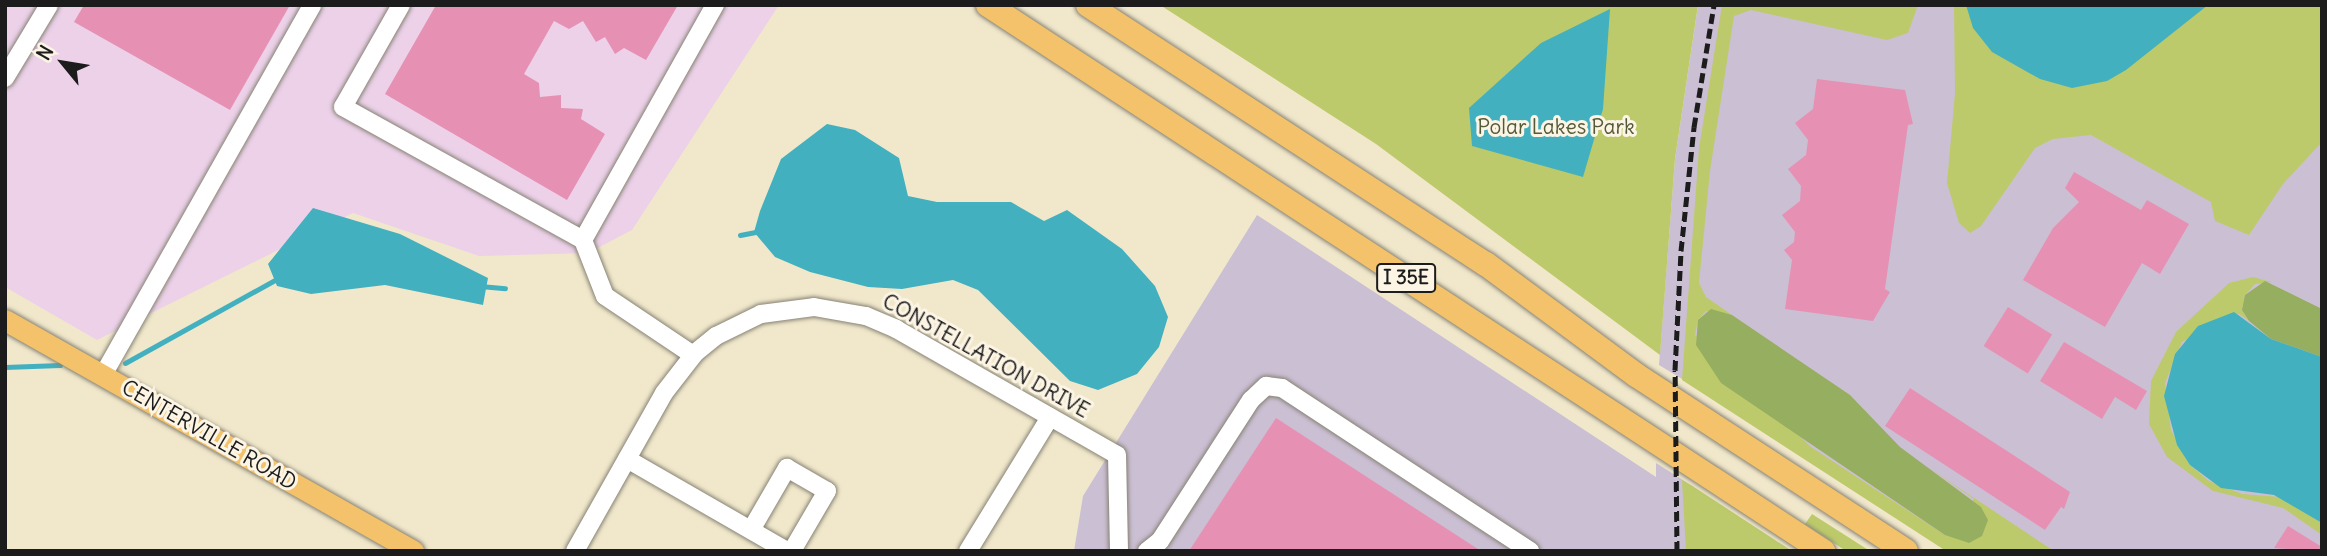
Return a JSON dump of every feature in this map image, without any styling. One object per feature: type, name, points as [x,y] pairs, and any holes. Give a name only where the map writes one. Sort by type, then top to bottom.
[{"type":"highway","name":"I 35E","points":[[988,5],[1823,551]]},
{"type":"highway","name":"I 35E","points":[[1088,5],[1486,264],[1636,375],[1906,551]]},
{"type":"main road","name":"CENTERVILLE ROAD","points":[[5,320],[413,551]]},
{"type":"street","points":[[5,78],[48,5]]},
{"type":"street","points":[[103,375],[312,5]]},
{"type":"street","points":[[401,5],[343,107],[583,240],[605,296],[693,355]]},
{"type":"street","points":[[583,240],[715,5]]},
{"type":"street","name":"CONSTELLATION DRIVE","points":[[575,551],[664,393],[693,355],[716,336],[761,314],[804,307],[840,309],[896,329],[1117,455],[1119,551]]},
{"type":"street","points":[[1147,551],[1160,541],[1251,400],[1266,386],[1282,388],[1530,551]]},
{"type":"street","points":[[968,551],[1050,417]]},
{"type":"street","points":[[627,459],[751,530],[790,551],[827,491],[787,468],[751,530]]},
{"type":"shaded area","points":[[5,5],[779,5],[632,230],[588,253],[479,256],[353,213],[97,340],[5,287]]},
{"type":"shaded area","points":[[1698,5],[2322,5],[2322,551],[1965,551],[1659,365],[1675,159]]},
{"type":"shaded area","points":[[1257,215],[1656,477],[1656,463],[1694,487],[1695,551],[1074,551],[1083,496]]},
{"type":"green space","name":"Polar Lakes Park","points":[[1160,5],[1698,5],[1675,159],[1660,355],[1376,144]]},
{"type":"green space","points":[[1722,5],[1918,5],[1908,33],[1887,40],[1751,10],[1734,16],[1710,171],[1699,283],[1706,297],[1732,315],[1706,311],[1698,320],[1695,335],[1811,447],[1945,535],[1974,499],[1923,464],[2054,551],[1946,551],[1682,380],[1699,148]]},
{"type":"green space","points":[[1954,5],[2322,5],[2322,142],[2283,184],[2249,235],[2215,221],[2211,202],[2091,135],[2053,139],[2035,148],[1981,226],[1970,233],[1959,223],[1947,183],[1955,93]]},
{"type":"green space","points":[[2253,277],[2271,282],[2255,284],[2245,295],[2242,310],[2249,321],[2239,314],[2182,342],[2165,383],[2171,430],[2190,465],[2209,481],[2242,494],[2280,497],[2322,523],[2322,535],[2283,508],[2213,491],[2167,457],[2149,424],[2151,381],[2176,332],[2229,283]]},
{"type":"green space","points":[[2265,281],[2322,309],[2322,357],[2271,339],[2249,321],[2242,310],[2245,295]]},
{"type":"green space","points":[[1711,309],[1732,315],[1850,395],[1900,447],[1981,507],[1988,520],[1982,536],[1969,543],[1945,535],[1721,383],[1696,345],[1698,320]]},
{"type":"green space","points":[[1682,480],[1694,487],[1792,551],[1686,551]]},
{"type":"green space","points":[[1812,514],[1870,551],[1846,551],[1805,524]]},
{"type":"water","points":[[1966,5],[2208,5],[2126,70],[2107,81],[2072,88],[2040,79],[1992,52],[1973,28]]},
{"type":"water","points":[[1610,9],[1603,109],[1583,177],[1472,146],[1469,108],[1541,43]]},
{"type":"water","points":[[827,124],[855,130],[899,158],[908,196],[937,202],[1011,202],[1044,221],[1067,210],[1122,249],[1155,286],[1168,317],[1159,347],[1137,374],[1098,390],[1070,381],[978,290],[953,280],[902,289],[868,287],[810,272],[775,257],[754,232],[760,211],[781,159]]},
{"type":"water","points":[[313,208],[400,234],[488,278],[483,305],[385,285],[311,294],[277,286],[268,264]]},
{"type":"water","points":[[2234,312],[2271,339],[2322,357],[2322,523],[2274,495],[2221,488],[2190,465],[2177,445],[2164,396],[2175,354],[2198,326]]},
{"type":"building","points":[[84,5],[290,5],[230,110],[74,22]]},
{"type":"building","points":[[436,5],[678,5],[646,60],[624,48],[615,54],[605,37],[596,42],[583,21],[569,29],[554,21],[524,74],[539,83],[540,97],[561,95],[561,108],[583,109],[581,119],[605,134],[567,200],[385,94]]},
{"type":"building","points":[[1817,79],[1905,90],[1913,124],[1908,125],[1885,289],[1890,292],[1873,321],[1785,309],[1792,260],[1784,250],[1794,242],[1795,232],[1782,215],[1800,201],[1801,186],[1788,169],[1806,155],[1808,140],[1795,123],[1813,109]]},
{"type":"building","points":[[2074,172],[2141,210],[2147,200],[2189,224],[2160,274],[2142,263],[2105,327],[2023,280],[2053,228],[2079,202],[2065,188]]},
{"type":"building","points":[[2008,307],[2052,335],[2028,374],[1984,346]]},
{"type":"building","points":[[2064,342],[2147,391],[2136,410],[2115,397],[2102,419],[2040,381]]},
{"type":"building","points":[[1910,388],[2070,492],[2064,509],[2061,507],[2045,530],[1885,426]]},
{"type":"building","points":[[1276,418],[1481,551],[1189,551]]},
{"type":"building","points":[[2288,526],[2322,547],[2322,551],[2274,548]]},
{"type":"waterway","points":[[740,235],[761,231]]},
{"type":"waterway","points":[[125,363],[280,277]]},
{"type":"waterway","points":[[480,286],[505,288]]},
{"type":"waterway","points":[[5,367],[60,365]]},
{"type":"railway","points":[[1677,551],[1675,370],[1681,251],[1694,127],[1714,5]]}]
